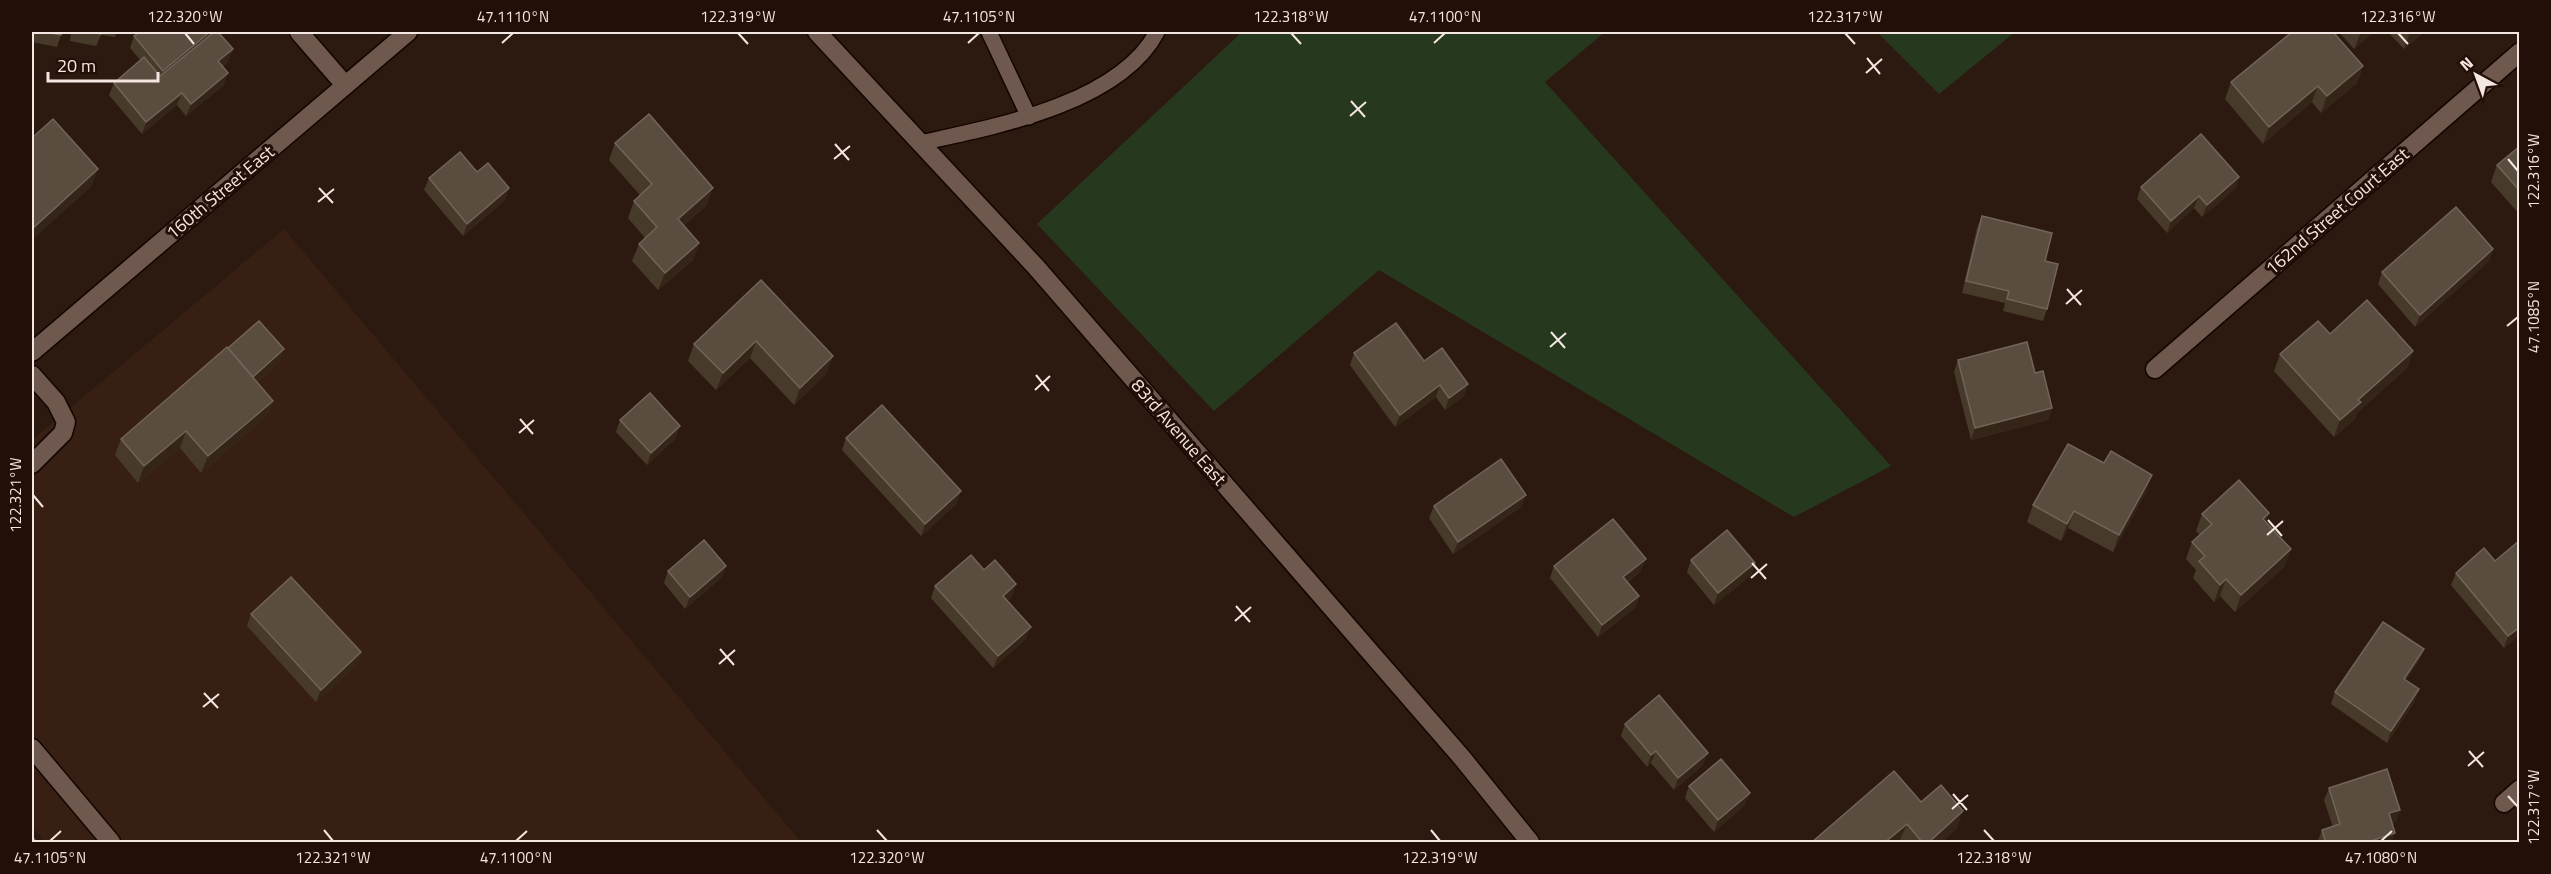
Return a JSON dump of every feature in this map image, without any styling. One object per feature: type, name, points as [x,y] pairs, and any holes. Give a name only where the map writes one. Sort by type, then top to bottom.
[{"type":"street","points":[[299,32],[345,85]]},
{"type":"street","name":"160th Street East","points":[[32,352],[408,32]]},
{"type":"street","name":"83rd Avenue East","points":[[816,32],[1044,276],[1463,759],[1530,843]]},
{"type":"street","name":"162nd Street Court East","points":[[2155,369],[2520,52]]},
{"type":"street","points":[[32,375],[56,402],[66,422],[63,433],[32,464]]},
{"type":"street","points":[[32,748],[111,843]]},
{"type":"street","points":[[2504,803],[2520,789]]},
{"type":"lane","points":[[989,32],[1029,117]]},
{"type":"lane","points":[[920,143],[1029,117],[1107,83],[1138,57],[1157,32]]},
{"type":"shaded area","points":[[284,229],[801,842],[45,842],[32,827],[32,440]]},
{"type":"green space","points":[[1242,32],[1605,32],[1545,82],[1891,466],[1794,517],[1379,270],[1214,411],[1037,224]]},
{"type":"green space","points":[[1877,32],[2015,32],[1939,94]]},
{"type":"building","points":[[45,32],[62,32],[61,35]]},
{"type":"building","points":[[140,32],[210,32],[163,71],[134,36]]},
{"type":"building","points":[[214,32],[218,32],[233,49],[218,61],[228,73],[191,104],[182,93],[146,122],[114,83],[144,57],[160,76]]},
{"type":"building","points":[[2292,32],[2333,32],[2363,66],[2327,96],[2318,86],[2269,127],[2231,82]]},
{"type":"building","points":[[649,114],[713,188],[678,219],[699,243],[665,273],[639,244],[657,227],[634,201],[652,184],[615,143]]},
{"type":"building","points":[[53,119],[98,169],[32,229],[32,138]]},
{"type":"building","points":[[2201,134],[2239,177],[2207,205],[2199,196],[2171,221],[2141,187]]},
{"type":"building","points":[[2520,146],[2520,191],[2497,165]]},
{"type":"building","points":[[460,152],[477,172],[488,163],[509,188],[467,224],[429,178]]},
{"type":"building","points":[[2456,207],[2493,249],[2420,315],[2382,272]]},
{"type":"building","points":[[1982,216],[2052,233],[2045,261],[2058,264],[2047,309],[2007,299],[2009,291],[1966,281]]},
{"type":"building","points":[[761,280],[833,356],[800,388],[756,341],[723,373],[694,344]]},
{"type":"building","points":[[2367,300],[2413,351],[2358,400],[2361,402],[2340,420],[2280,354],[2318,321],[2330,334]]},
{"type":"building","points":[[259,321],[284,349],[253,377],[228,348]]},
{"type":"building","points":[[1396,323],[1424,361],[1442,348],[1468,384],[1449,398],[1440,385],[1400,415],[1354,353]]},
{"type":"building","points":[[2027,342],[2035,373],[2043,371],[2052,408],[1975,428],[1958,360]]},
{"type":"building","points":[[227,347],[273,401],[208,456],[186,431],[144,466],[121,439]]},
{"type":"building","points":[[650,393],[680,426],[651,453],[620,420]]},
{"type":"building","points":[[882,405],[961,491],[925,524],[846,438]]},
{"type":"building","points":[[2068,444],[2104,463],[2111,451],[2152,475],[2119,535],[2074,511],[2067,524],[2033,505]]},
{"type":"building","points":[[1501,459],[1526,495],[1458,542],[1434,506]]},
{"type":"building","points":[[2239,480],[2269,513],[2263,519],[2291,549],[2241,595],[2226,579],[2220,585],[2199,561],[2205,556],[2192,542],[2212,524],[2202,514]]},
{"type":"building","points":[[1613,519],[1646,559],[1623,577],[1639,596],[1602,625],[1554,566]]},
{"type":"building","points":[[1727,530],[1755,563],[1718,593],[1691,560]]},
{"type":"building","points":[[704,540],[726,566],[690,597],[668,571]]},
{"type":"building","points":[[2520,540],[2520,627],[2508,636],[2456,573],[2484,548],[2495,561]]},
{"type":"building","points":[[971,555],[984,570],[995,560],[1016,584],[1003,596],[1031,627],[998,656],[935,586]]},
{"type":"building","points":[[291,577],[361,652],[321,690],[251,614]]},
{"type":"building","points":[[2383,622],[2424,649],[2404,679],[2419,689],[2391,731],[2335,692]]},
{"type":"building","points":[[1659,695],[1708,753],[1678,778],[1656,751],[1651,755],[1625,724]]},
{"type":"building","points":[[1721,759],[1750,793],[1718,820],[1689,786]]},
{"type":"building","points":[[2387,769],[2400,810],[2389,813],[2395,833],[2365,843],[2326,843],[2322,830],[2340,824],[2329,788]]},
{"type":"building","points":[[1894,771],[1921,802],[1941,785],[1963,811],[1928,843],[1923,843],[1907,824],[1884,843],[1811,843]]}]
